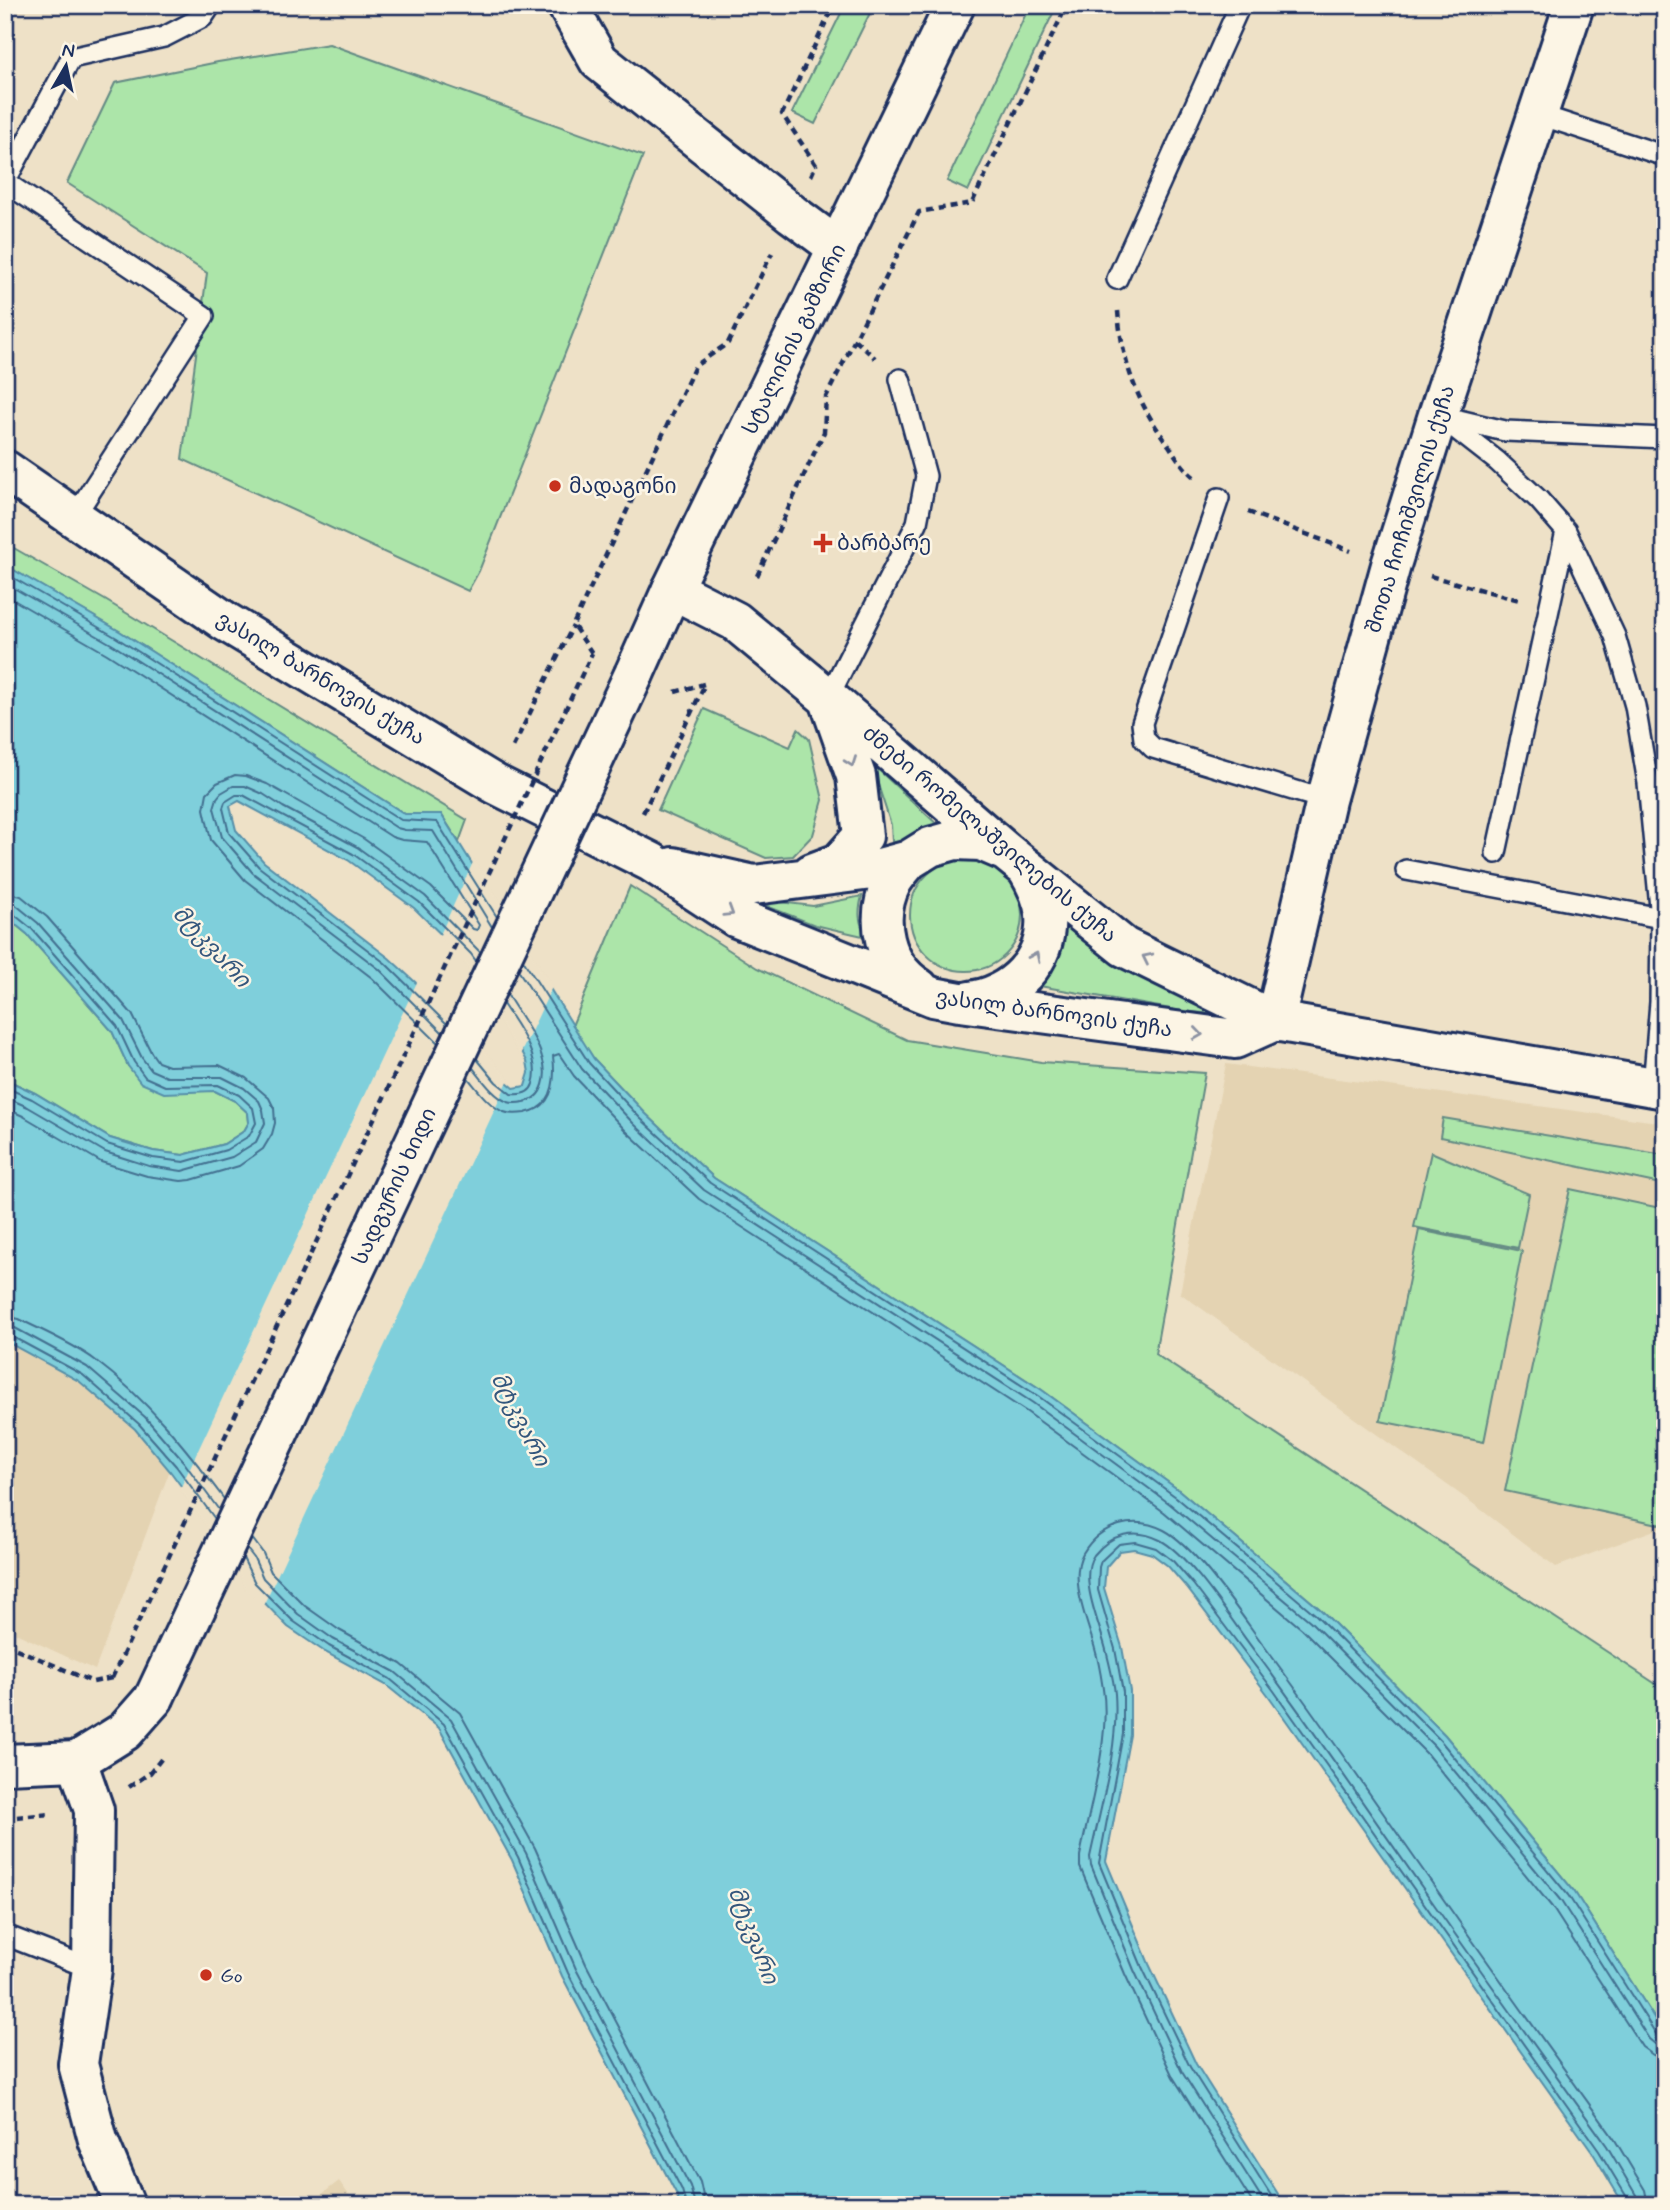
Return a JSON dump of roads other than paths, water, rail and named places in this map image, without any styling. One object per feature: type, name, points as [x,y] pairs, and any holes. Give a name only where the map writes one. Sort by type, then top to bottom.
[{"type":"street","points":[[567,5],[599,61],[838,248]]},
{"type":"street","name":"სტალინის გამზირი","points":[[634,674],[672,589],[955,5]]},
{"type":"street","name":"შოთა ჩოჩიშვილის ქუჩა","points":[[1275,1021],[1326,800],[1391,565],[1574,5]]},
{"type":"street","name":"ვასილ ბარნოვის ქუჩა","points":[[5,470],[226,622],[495,784],[638,855],[737,918],[946,1000],[1235,1039],[1275,1021]]},
{"type":"street","name":"ძმები რომელაშვილების ქუჩა","points":[[672,589],[735,621],[1015,859],[1124,947],[1275,1021],[1659,1088]]},
{"type":"street","name":"სადგურის ხიდი","points":[[77,1761],[125,1731],[154,1698],[634,674]]},
{"type":"street","points":[[828,698],[856,776],[883,933],[891,959],[909,982],[946,1000],[987,999],[1011,987],[1030,968],[1042,944],[1045,916],[1039,890],[1015,859],[981,841],[955,840],[930,847],[909,860],[892,881],[873,871]]},
{"type":"street","name":"ვასილ ბარნოვის ქუჩა","points":[[638,855],[754,884],[788,882],[838,863],[873,871]]},
{"type":"street","points":[[5,1764],[77,1761],[94,1810],[92,1969],[78,2064],[98,2140],[125,2205]]},
{"type":"lane","points":[[74,517],[204,316],[5,182],[71,58],[164,37],[203,17],[211,5]]},
{"type":"lane","points":[[1116,279],[1240,5]]},
{"type":"lane","points":[[1537,114],[1665,156]]},
{"type":"lane","points":[[828,698],[918,523],[926,475],[900,379]]},
{"type":"lane","points":[[1438,415],[1504,431],[1665,438]]},
{"type":"lane","points":[[1438,415],[1497,461],[1539,500],[1566,530],[1615,636],[1635,706],[1663,881],[1659,1088]]},
{"type":"lane","points":[[1219,498],[1142,723],[1144,739],[1153,748],[1326,800]]},
{"type":"lane","points":[[1496,853],[1566,530]]},
{"type":"lane","points":[[1405,870],[1661,918]]},
{"type":"lane","points":[[5,1935],[92,1969]]},
{"type":"water","name":"მტკვარი","points":[[5,565],[121,632],[405,814],[441,814],[594,1059],[645,1113],[714,1178],[1042,1390],[1180,1491],[1320,1609],[1445,1735],[1574,1891],[1665,2035],[1665,2205],[1624,2205],[1594,2155],[1268,1695],[1168,1566],[1152,1554],[1134,1549],[1120,1551],[1106,1567],[1104,1588],[1122,1647],[1130,1691],[1130,1735],[1106,1861],[1149,1964],[1196,2064],[1285,2205],[680,2205],[562,1976],[512,1860],[439,1728],[386,1685],[325,1652],[288,1627],[249,1587],[240,1566],[170,1471],[135,1429],[79,1381],[5,1341],[5,1079],[35,1093],[110,1138],[153,1151],[183,1155],[224,1144],[244,1131],[249,1122],[248,1113],[235,1101],[215,1091],[164,1093],[141,1083],[128,1066],[112,1031],[27,934],[5,916]],"holes":[[[239,801],[348,860],[414,908],[466,959],[527,1061],[529,1073],[525,1086],[514,1088],[501,1077],[426,992],[389,958],[264,862],[236,830],[230,806]]]},
{"type":"place","name":"მადაგონი","points":[[555,486]]},
{"type":"place","name":"ბარბარე","points":[[823,543]]},
{"type":"place","name":"Go","points":[[206,1975]]}]
